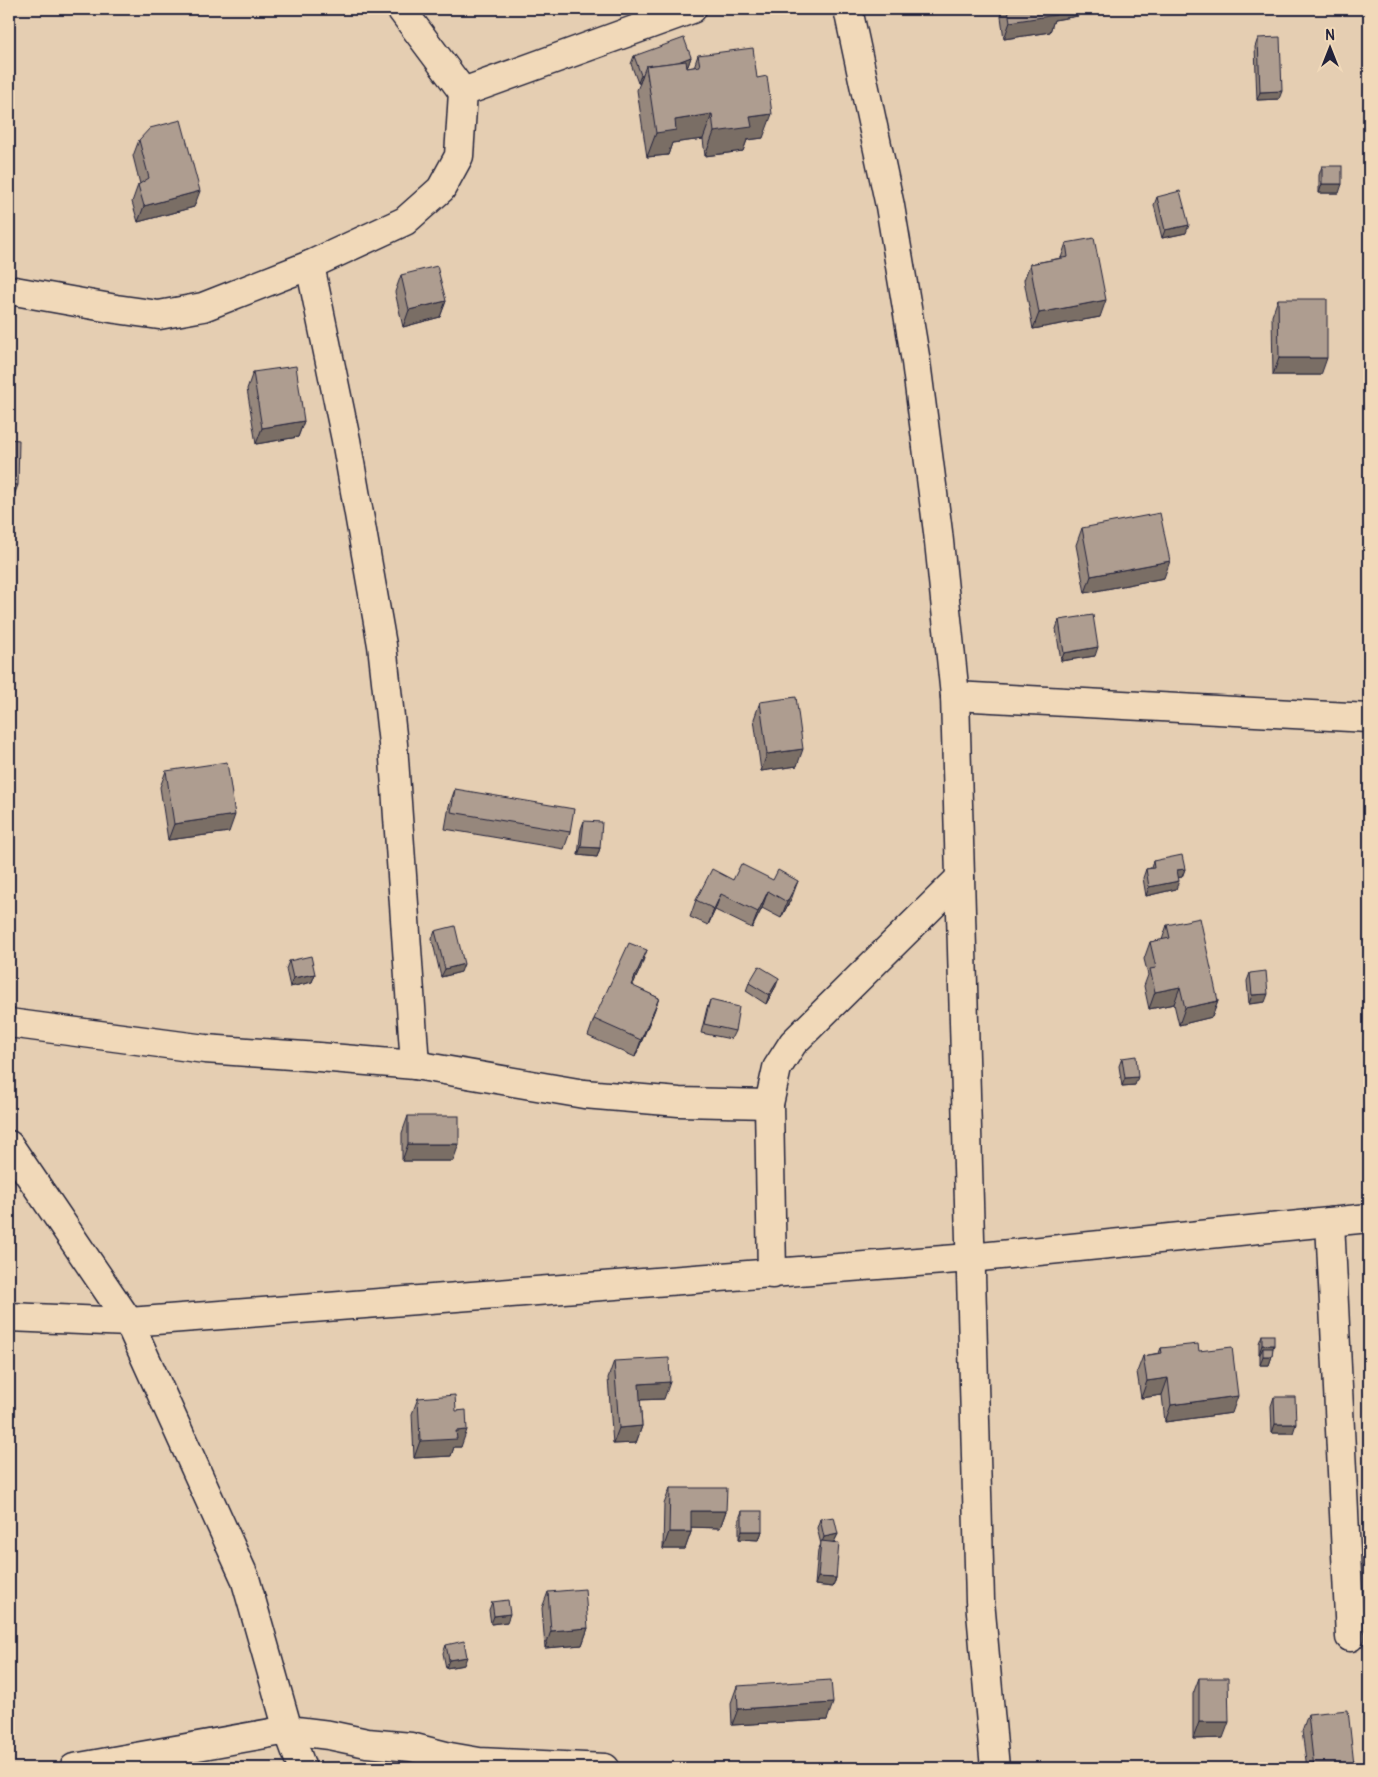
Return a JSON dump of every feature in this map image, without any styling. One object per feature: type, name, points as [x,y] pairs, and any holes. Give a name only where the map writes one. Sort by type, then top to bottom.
[{"type":"street","points":[[9,290],[159,315],[203,307],[310,265],[405,221],[442,189],[459,156],[463,92],[401,9]]},
{"type":"street","points":[[463,92],[692,9]]},
{"type":"street","points":[[848,9],[890,206],[916,362],[938,532],[955,696],[980,1601],[995,1768]]},
{"type":"street","points":[[310,265],[346,440],[382,645],[394,754],[415,1065]]},
{"type":"street","points":[[955,696],[1369,718]]},
{"type":"street","points":[[772,1274],[769,1104],[777,1068],[793,1043],[960,878]]},
{"type":"street","points":[[9,1023],[205,1049],[320,1056],[415,1065],[584,1094],[679,1102],[769,1104]]},
{"type":"street","points":[[9,1145],[129,1322],[245,1578],[288,1730],[302,1768]]},
{"type":"street","points":[[9,1317],[129,1322],[970,1258],[1369,1218]]},
{"type":"street","points":[[1330,1222],[1350,1637]]},
{"type":"street","points":[[74,1768],[288,1730],[329,1735],[367,1743],[411,1746],[450,1757],[479,1762],[605,1768]]},
{"type":"building","points":[[1008,9],[1055,9],[1056,15],[1010,22]]},
{"type":"building","points":[[1280,37],[1282,91],[1260,92],[1258,38]]},
{"type":"building","points":[[684,38],[691,57],[678,62],[646,66],[641,75],[634,56]]},
{"type":"building","points":[[753,48],[757,78],[767,76],[772,114],[750,117],[752,127],[714,132],[712,114],[675,120],[676,130],[656,133],[646,66],[686,61],[687,68],[700,66],[698,55]]},
{"type":"building","points":[[181,120],[200,191],[144,206],[138,185],[149,178],[139,140],[150,128]]},
{"type":"building","points":[[1322,166],[1342,166],[1342,184],[1322,184]]},
{"type":"building","points":[[1180,191],[1189,225],[1165,230],[1157,197]]},
{"type":"building","points":[[1094,238],[1106,300],[1039,313],[1030,264],[1068,257],[1066,243]]},
{"type":"building","points":[[437,266],[446,301],[409,310],[401,275]]},
{"type":"building","points":[[1278,299],[1327,299],[1327,358],[1279,358]]},
{"type":"building","points":[[296,366],[304,421],[262,428],[253,372]]},
{"type":"building","points":[[9,439],[19,440],[18,485],[9,484]]},
{"type":"building","points":[[1160,513],[1170,561],[1091,576],[1082,528]]},
{"type":"building","points":[[1093,615],[1098,647],[1064,653],[1059,620]]},
{"type":"building","points":[[796,697],[803,749],[767,754],[760,702]]},
{"type":"building","points":[[227,762],[235,815],[174,824],[166,771]]},
{"type":"building","points":[[455,789],[574,809],[570,832],[451,812]]},
{"type":"building","points":[[584,821],[602,822],[600,848],[581,847]]},
{"type":"building","points":[[1182,855],[1185,869],[1177,870],[1179,881],[1149,887],[1146,869],[1154,868],[1153,861]]},
{"type":"building","points":[[741,864],[773,880],[778,870],[798,881],[787,902],[768,891],[758,912],[721,894],[714,909],[696,900],[712,869],[733,880]]},
{"type":"building","points":[[1200,918],[1218,1001],[1185,1008],[1180,987],[1155,992],[1150,969],[1156,968],[1150,942],[1170,938],[1167,925]]},
{"type":"building","points":[[455,926],[464,964],[445,969],[435,931]]},
{"type":"building","points":[[629,943],[647,950],[631,985],[659,998],[641,1040],[594,1019]]},
{"type":"building","points":[[311,956],[315,974],[293,978],[289,961]]},
{"type":"building","points":[[759,966],[779,978],[769,995],[749,983]]},
{"type":"building","points":[[1266,971],[1268,994],[1252,995],[1250,973]]},
{"type":"building","points":[[710,1000],[739,1007],[735,1031],[704,1024]]},
{"type":"building","points":[[1136,1056],[1138,1077],[1125,1078],[1122,1058]]},
{"type":"building","points":[[408,1116],[459,1116],[459,1144],[408,1144]]},
{"type":"building","points":[[1262,1335],[1274,1335],[1274,1345],[1262,1345]]},
{"type":"building","points":[[1198,1344],[1199,1351],[1232,1347],[1238,1396],[1171,1405],[1168,1378],[1147,1381],[1143,1356],[1162,1353],[1161,1348]]},
{"type":"building","points":[[1263,1348],[1273,1348],[1272,1356],[1263,1356]]},
{"type":"building","points":[[669,1358],[670,1382],[639,1384],[642,1426],[619,1428],[614,1361]]},
{"type":"building","points":[[455,1395],[456,1411],[466,1410],[467,1430],[456,1431],[457,1439],[420,1441],[418,1398]]},
{"type":"building","points":[[1274,1397],[1295,1397],[1296,1424],[1275,1424]]},
{"type":"building","points":[[670,1488],[727,1488],[726,1511],[691,1511],[691,1532],[669,1532]]},
{"type":"building","points":[[742,1511],[762,1511],[762,1531],[742,1531]]},
{"type":"building","points":[[834,1517],[838,1534],[824,1537],[820,1519]]},
{"type":"building","points":[[821,1541],[839,1543],[836,1578],[818,1577]]},
{"type":"building","points":[[585,1589],[588,1628],[551,1631],[548,1592]]},
{"type":"building","points":[[508,1600],[510,1614],[494,1616],[492,1602]]},
{"type":"building","points":[[464,1641],[467,1657],[449,1660],[446,1645]]},
{"type":"building","points":[[1199,1678],[1228,1678],[1229,1722],[1199,1722]]},
{"type":"building","points":[[831,1680],[833,1703],[738,1709],[737,1686]]},
{"type":"building","points":[[1348,1710],[1354,1765],[1314,1768],[1308,1714]]}]
